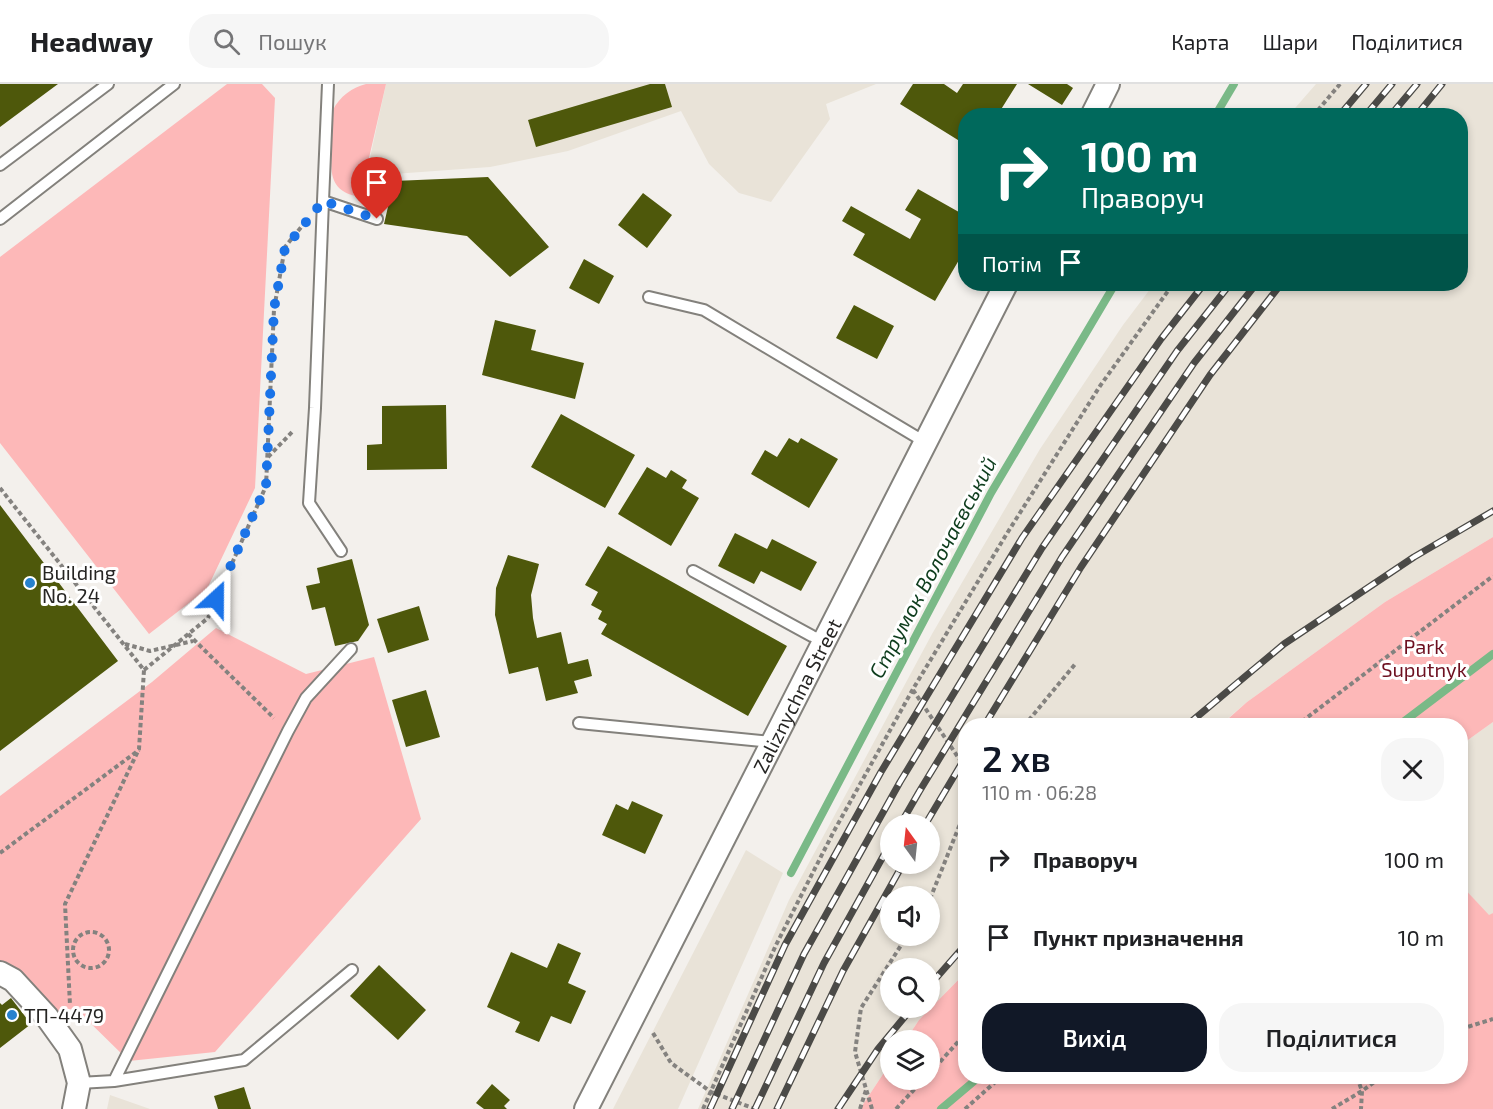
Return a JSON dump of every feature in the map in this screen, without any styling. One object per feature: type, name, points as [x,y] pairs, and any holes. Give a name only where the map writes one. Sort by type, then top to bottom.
[{"type":"street","points":[[1096,108],[1108,84]]},
{"type":"street","name":"Zaliznychna Street","points":[[585,1109],[1002,291]]},
{"type":"street","points":[[0,973],[13,980],[47,1017],[70,1049],[79,1083],[74,1109]]},
{"type":"lane","points":[[0,165],[108,84]]},
{"type":"lane","points":[[0,219],[174,84]]},
{"type":"lane","points":[[328,84],[309,503],[340,551]]},
{"type":"lane","points":[[323,201],[377,219]]},
{"type":"lane","points":[[649,297],[704,310],[925,442]]},
{"type":"lane","points":[[693,571],[824,641]]},
{"type":"lane","points":[[114,1081],[306,698],[351,649]]},
{"type":"lane","points":[[579,723],[772,742]]},
{"type":"lane","points":[[79,1083],[114,1081],[244,1060],[352,970]]},
{"type":"path","points":[[1320,108],[1340,84]]},
{"type":"path","points":[[144,670],[208,618],[266,486],[274,309],[285,248],[323,201]]},
{"type":"path","points":[[703,1109],[786,924],[834,831],[913,689],[1100,386],[1168,291]]},
{"type":"path","points":[[267,458],[315,408]]},
{"type":"path","points":[[0,488],[144,670],[139,749],[65,904],[71,1016]]},
{"type":"path","points":[[1307,718],[1493,576]]},
{"type":"path","points":[[188,634],[288,731]]},
{"type":"path","points":[[124,644],[150,651],[194,640]]},
{"type":"path","points":[[1031,718],[1076,663]]},
{"type":"path","points":[[913,689],[958,757]]},
{"type":"path","points":[[0,853],[139,749]]},
{"type":"path","points":[[935,886],[958,829]]},
{"type":"path","points":[[91,932],[102,935],[109,950],[108,956],[101,965],[89,968],[78,962],[73,951],[76,940],[85,933],[91,932]]},
{"type":"path","points":[[872,1109],[855,1052],[861,1008],[901,946]]},
{"type":"path","points":[[68,951],[73,951]]},
{"type":"path","points":[[637,1007],[671,1063],[711,1092],[755,1109]]},
{"type":"path","points":[[1468,1027],[1493,1019]]},
{"type":"path","points":[[940,1061],[958,1042]]},
{"type":"path","points":[[965,1109],[993,1084]]},
{"type":"path","points":[[1360,1084],[1362,1091],[1361,1109]]},
{"type":"path","points":[[1332,1109],[1372,1084]]},
{"type":"path","points":[[860,1109],[866,1089]]},
{"type":"path","points":[[896,1109],[914,1090]]},
{"type":"shaded area","points":[[386,84],[876,84],[826,104],[830,119],[771,202],[739,193],[709,164],[681,111],[568,151],[490,167],[366,176]]},
{"type":"shaded area","points":[[1316,84],[1493,84],[1493,537],[1385,602],[1228,718],[958,718],[958,980],[940,999],[940,958],[880,958],[880,1018],[921,1018],[912,1030],[880,1030],[880,1079],[860,1109],[698,1109],[789,900],[932,634],[1040,449],[1123,325],[1149,291],[1468,291],[1468,108],[1295,108]]},
{"type":"shaded area","points":[[1493,722],[1493,913],[1489,916],[1468,893],[1468,740]]},
{"type":"shaded area","points":[[746,850],[783,873],[678,1109],[613,1109]]},
{"type":"shaded area","points":[[110,1095],[150,1109],[107,1109]]},
{"type":"green space","points":[[227,84],[262,84],[275,98],[255,488],[207,589],[149,634],[0,443],[0,257]]},
{"type":"green space","points":[[366,84],[386,84],[360,197],[340,189],[332,176],[332,116],[333,110],[343,97],[351,90]]},
{"type":"green space","name":"Park Suputnyk","points":[[1493,537],[1493,722],[1468,740],[1468,718],[1229,718],[1247,702],[1385,602]]},
{"type":"green space","points":[[216,628],[306,674],[374,657],[421,819],[215,1052],[129,1061],[74,1007],[60,1016],[19,971],[0,961],[0,796],[152,682]]},
{"type":"green space","points":[[1468,892],[1489,915],[1493,913],[1493,1109],[860,1109],[880,1079],[880,1090],[940,1090],[940,1030],[912,1030],[921,1018],[940,1018],[940,999],[958,980],[958,1084],[1468,1084]]},
{"type":"building","points":[[0,84],[58,84],[0,127]]},
{"type":"building","points":[[650,84],[665,84],[672,107],[536,147],[528,120]]},
{"type":"building","points":[[913,84],[944,84],[957,93],[963,84],[1017,84],[1002,108],[958,108],[958,140],[900,104]]},
{"type":"building","points":[[1028,84],[1067,84],[1073,88],[1062,105]]},
{"type":"building","points":[[488,177],[549,247],[510,277],[467,236],[384,224],[394,181]]},
{"type":"building","points":[[918,189],[958,212],[958,262],[935,301],[853,255],[865,234],[842,221],[851,206],[910,239],[921,219],[905,210]]},
{"type":"building","points":[[643,193],[672,215],[647,248],[618,225]]},
{"type":"building","points":[[584,259],[614,276],[599,304],[569,288]]},
{"type":"building","points":[[854,305],[894,326],[877,359],[836,338]]},
{"type":"building","points":[[495,320],[536,330],[531,350],[584,363],[575,399],[482,375]]},
{"type":"building","points":[[446,405],[447,469],[367,470],[367,445],[382,444],[382,406]]},
{"type":"building","points":[[561,414],[635,455],[605,508],[531,467]]},
{"type":"building","points":[[789,438],[798,443],[801,438],[838,459],[809,508],[751,474],[765,450],[777,457]]},
{"type":"building","points":[[647,467],[666,478],[671,470],[687,480],[682,488],[699,498],[671,546],[618,514]]},
{"type":"building","name":"Building No. 24","points":[[0,505],[118,661],[0,751]]},
{"type":"building","points":[[735,533],[767,549],[772,539],[817,562],[801,591],[761,571],[754,584],[718,566]]},
{"type":"building","points":[[608,546],[787,646],[748,716],[601,634],[607,624],[598,619],[602,611],[591,605],[598,592],[585,585]]},
{"type":"building","points":[[508,555],[539,564],[531,595],[537,638],[561,632],[568,664],[588,659],[592,676],[574,681],[578,693],[546,701],[538,667],[509,674],[495,615],[496,588]]},
{"type":"building","points":[[352,559],[369,625],[358,641],[335,646],[325,607],[312,610],[306,586],[320,583],[317,568]]},
{"type":"building","points":[[419,606],[429,640],[388,653],[377,619]]},
{"type":"building","points":[[426,690],[440,737],[406,747],[392,700]]},
{"type":"building","points":[[632,801],[663,815],[645,854],[602,835],[616,804],[628,810]]},
{"type":"building","points":[[558,943],[581,953],[568,983],[586,991],[571,1024],[551,1016],[539,1042],[515,1032],[520,1022],[487,1007],[511,952],[547,968]]},
{"type":"building","points":[[379,965],[426,1010],[398,1040],[350,996]]},
{"type":"building","name":"ТП-4479","points":[[11,998],[31,1024],[0,1048],[0,1003],[2,1005]]},
{"type":"building","points":[[492,1084],[510,1100],[504,1106],[507,1109],[484,1109],[476,1103]]},
{"type":"building","points":[[244,1087],[251,1109],[218,1109],[214,1096]]},
{"type":"waterway","name":"Струмок Волочаєвський","points":[[1220,108],[1234,84]]},
{"type":"waterway","name":"Струмок Волочаєвський","points":[[791,873],[991,493],[1111,291]]},
{"type":"waterway","points":[[1409,718],[1493,654]]},
{"type":"waterway","points":[[941,1109],[971,1084]]},
{"type":"railway","points":[[1346,108],[1366,84]]},
{"type":"railway","points":[[1372,108],[1392,84]]},
{"type":"railway","points":[[1397,108],[1417,84]]},
{"type":"railway","points":[[1422,108],[1442,84]]},
{"type":"railway","points":[[710,1109],[785,945],[881,772],[1022,538],[1161,339],[1199,291]]},
{"type":"railway","points":[[732,1109],[804,954],[900,782],[1042,548],[1177,351],[1224,291]]},
{"type":"railway","points":[[964,718],[1062,557],[1194,363],[1251,291]]},
{"type":"railway","points":[[989,718],[1081,567],[1210,375],[1276,291]]},
{"type":"railway","points":[[1196,718],[1284,644],[1414,557],[1493,511]]},
{"type":"railway","points":[[906,814],[958,728]]},
{"type":"railway","points":[[932,814],[958,769]]},
{"type":"railway","points":[[755,1109],[824,963],[880,862]]},
{"type":"railway","points":[[777,1109],[843,971],[897,874]]},
{"type":"railway","points":[[940,974],[958,953]]},
{"type":"railway","points":[[838,1109],[878,1049],[904,1018]]},
{"type":"place","name":"Building No. 24","points":[[30,583]]},
{"type":"place","name":"ТП-4479","points":[[12,1015]]},
{"type":"route","points":[[216,599],[266,486],[274,309],[285,248],[323,201],[377,219]]}]
